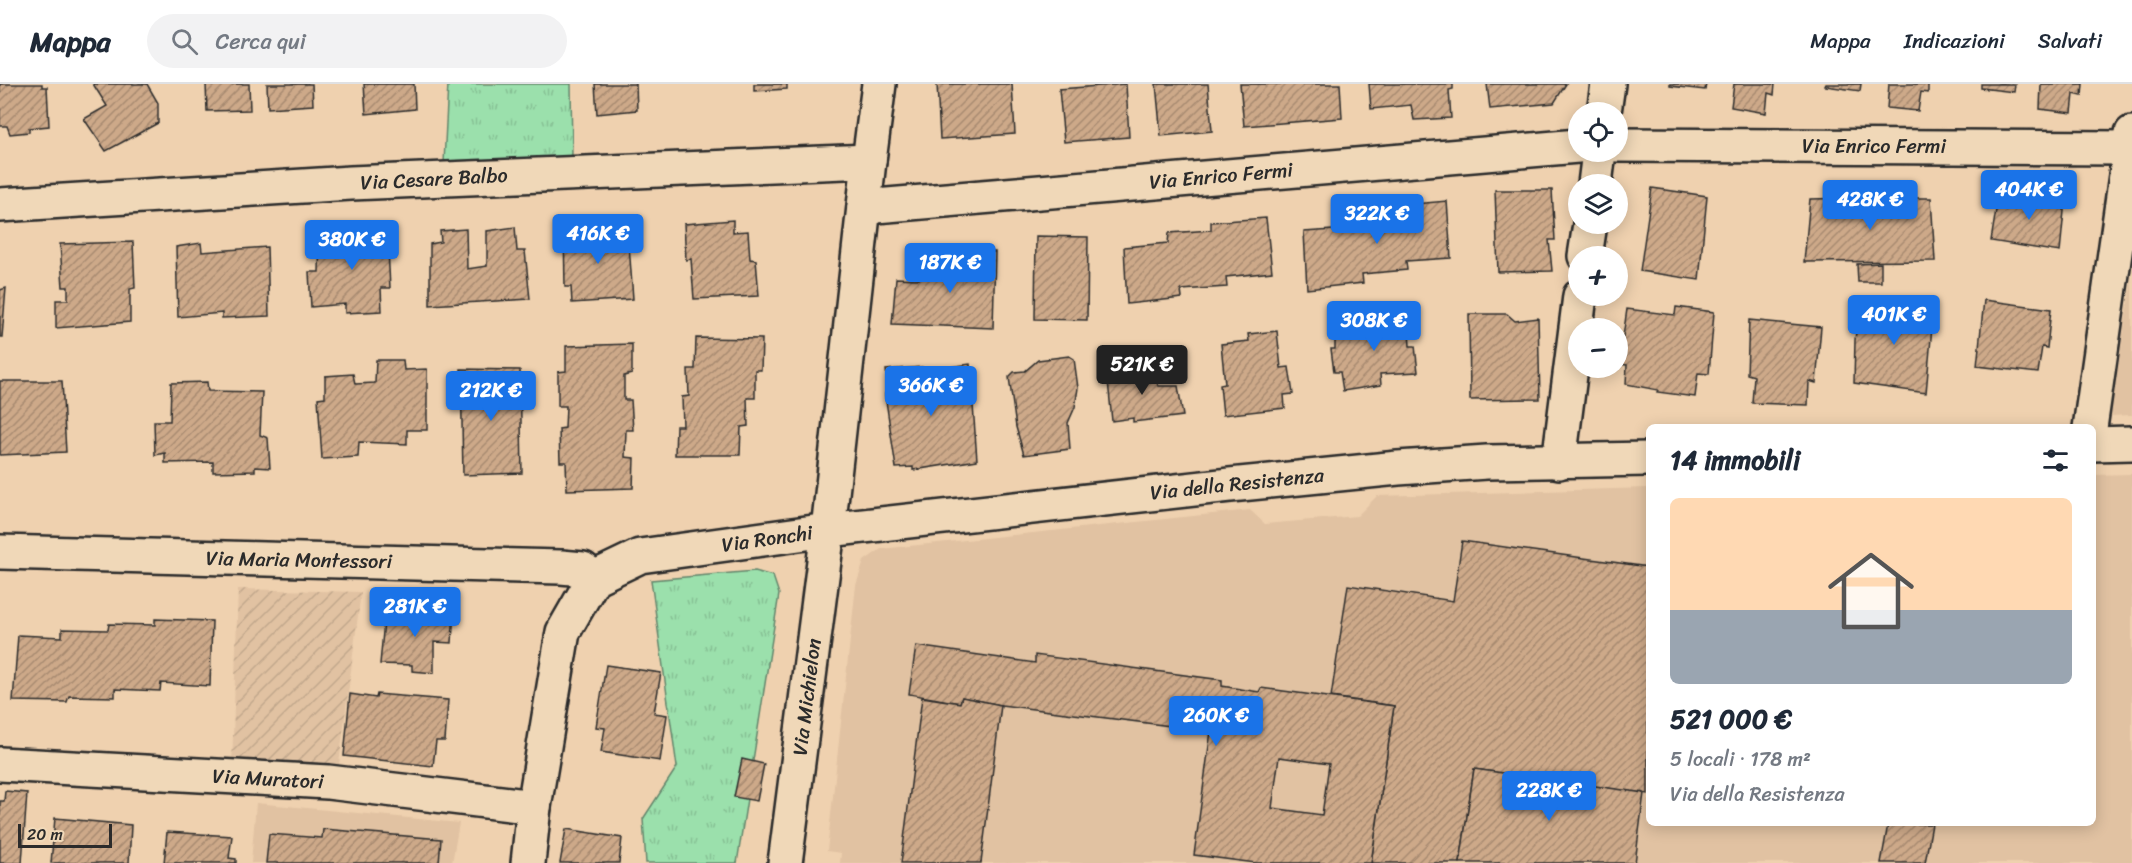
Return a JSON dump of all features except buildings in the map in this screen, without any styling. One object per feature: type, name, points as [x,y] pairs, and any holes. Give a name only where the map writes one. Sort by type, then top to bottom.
[{"type":"street","name":"Via Ronchi","points":[[594,578],[640,556],[828,530],[879,84]]},
{"type":"street","points":[[1605,102],[1608,84]]},
{"type":"street","points":[[2091,424],[2131,141]]},
{"type":"street","name":"Via Enrico Fermi","points":[[1628,145],[2131,141]]},
{"type":"street","name":"Via Enrico Fermi","points":[[864,207],[1568,147]]},
{"type":"street","name":"Via Cesare Balbo","points":[[0,205],[385,182],[869,161]]},
{"type":"street","points":[[1559,462],[1579,306]]},
{"type":"street","points":[[2096,444],[2132,443]]},
{"type":"street","name":"Via della Resistenza","points":[[828,530],[1230,484],[1398,468],[1487,462],[1646,459]]},
{"type":"street","name":"Via Michielon","points":[[785,863],[828,530]]},
{"type":"street","name":"Via Maria Montessori","points":[[0,552],[561,567],[583,569],[594,578]]},
{"type":"street","points":[[528,863],[534,807],[563,632],[594,578]]},
{"type":"street","name":"Via Muratori","points":[[0,764],[328,782],[534,807]]},
{"type":"shaded area","points":[[2132,279],[2132,415],[2110,416]]},
{"type":"shaded area","points":[[2132,474],[2132,863],[840,863],[841,853],[827,851],[856,585],[864,561],[881,549],[1250,510],[1265,524],[1357,516],[1377,496],[1646,488],[1646,826],[2096,826],[2096,475]]},
{"type":"shaded area","points":[[238,589],[361,592],[338,772],[232,766]]},
{"type":"shaded area","points":[[256,803],[459,823],[452,863],[251,863]]},
{"type":"green space","points":[[448,84],[571,84],[572,157],[444,163]]},
{"type":"green space","points":[[755,571],[773,576],[779,594],[737,863],[646,863],[643,819],[677,767],[651,580]]}]
